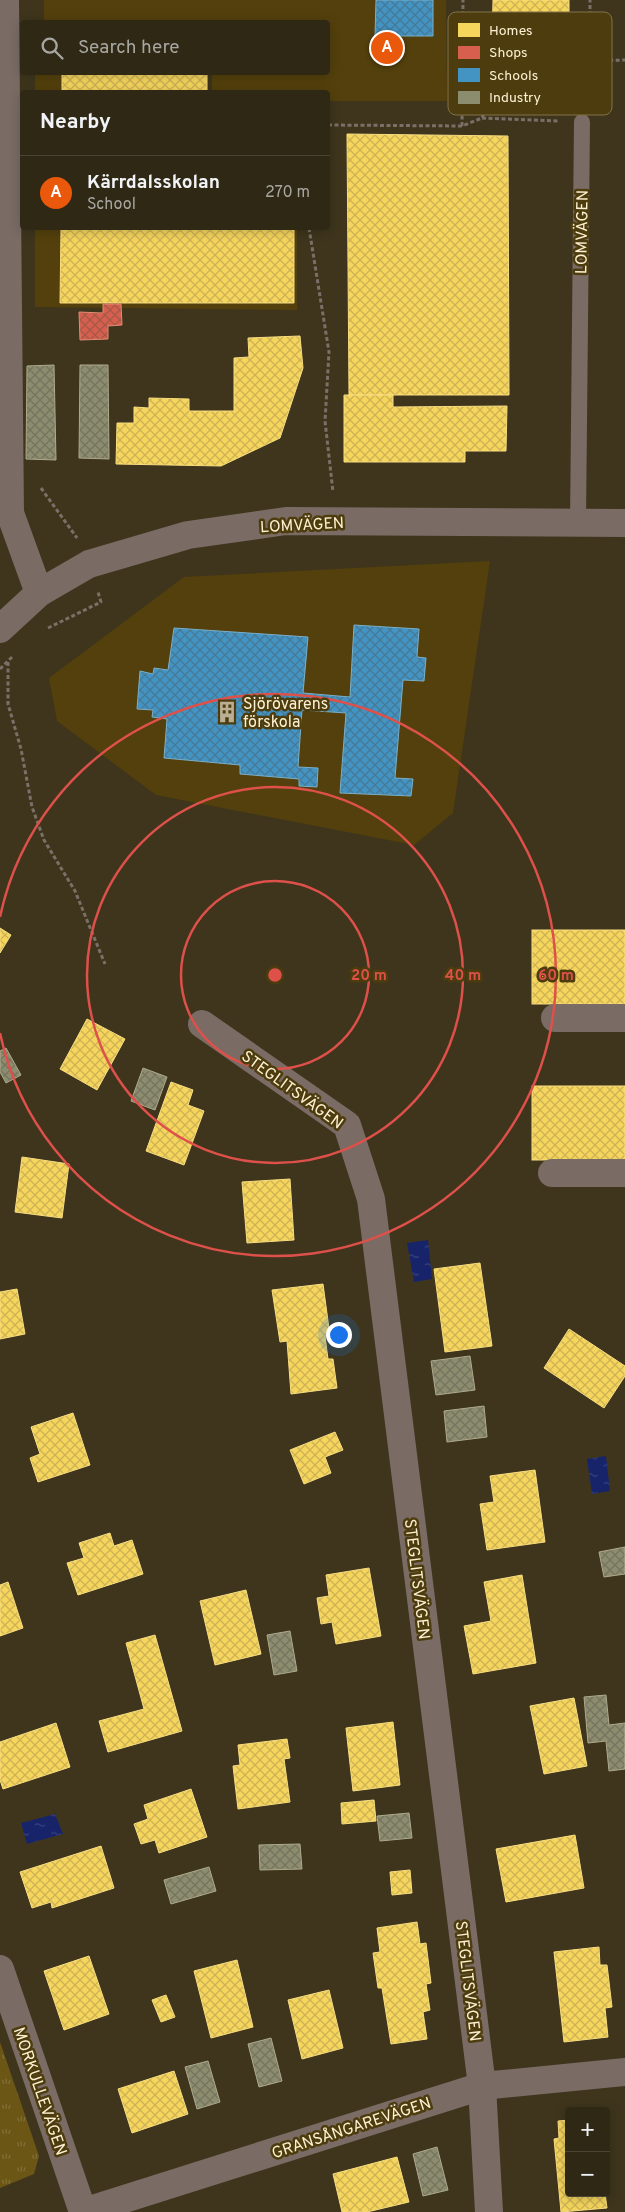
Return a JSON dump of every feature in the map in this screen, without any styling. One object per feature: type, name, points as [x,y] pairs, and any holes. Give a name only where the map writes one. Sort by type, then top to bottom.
[{"type":"street","points":[[5,0],[10,513],[38,593]]},
{"type":"street","name":"LOMVÄGEN","points":[[0,629],[38,593],[89,564],[188,535],[286,521],[625,523]]},
{"type":"street","points":[[555,1018],[625,1018]]},
{"type":"street","name":"STEGLITSVÄGEN","points":[[202,1024],[347,1125],[371,1199],[482,2086],[489,2212]]},
{"type":"street","points":[[552,1173],[625,1173]]},
{"type":"street","name":"MORKULLEVÄGEN","points":[[0,1970],[83,2212]]},
{"type":"street","name":"GRANSÅNGAREVÄGEN","points":[[83,2212],[482,2086],[625,2072]]},
{"type":"lane","name":"LOMVÄGEN","points":[[578,522],[582,122]]},
{"type":"path","points":[[612,60],[625,60]]},
{"type":"path","points":[[462,115],[462,126]]},
{"type":"path","points":[[570,115],[582,122]]},
{"type":"path","points":[[582,122],[583,115]]},
{"type":"path","points":[[330,125],[462,126],[482,118],[582,122]]},
{"type":"path","points":[[309,230],[329,352],[325,421],[336,521]]},
{"type":"path","points":[[40,632],[100,602],[89,564]]},
{"type":"path","points":[[0,669],[15,655]]},
{"type":"path","points":[[8,661],[8,704],[21,749],[32,807],[44,840],[75,891],[105,964]]},
{"type":"shaded area","points":[[44,0],[446,0],[447,101],[330,101],[330,90],[212,90],[212,75],[330,75],[330,20],[44,20]]},
{"type":"shaded area","points":[[35,75],[207,75],[207,90],[35,90]]},
{"type":"shaded area","points":[[35,230],[297,230],[297,310],[35,307]]},
{"type":"shaded area","points":[[490,561],[453,813],[414,845],[156,795],[57,721],[49,678],[184,577]]},
{"type":"green space","points":[[0,2042],[39,2156],[34,2174],[0,2188]]},
{"type":"water","points":[[428,1240],[432,1279],[414,1282],[407,1243]]},
{"type":"water","points":[[606,1456],[610,1491],[592,1494],[587,1459]]},
{"type":"water","points":[[55,1814],[63,1834],[27,1844],[21,1823]]},
{"type":"building: Homes","points":[[493,0],[569,0],[569,12],[493,12]]},
{"type":"building: Homes","points":[[62,75],[207,75],[207,90],[62,90]]},
{"type":"building: Homes","points":[[347,134],[508,136],[509,395],[349,395]]},
{"type":"building: Homes","points":[[61,230],[294,230],[294,303],[60,303]]},
{"type":"building: Homes","points":[[300,336],[303,368],[280,438],[221,466],[116,464],[117,423],[134,423],[134,407],[149,408],[149,398],[189,399],[189,411],[234,411],[234,358],[249,357],[248,338]]},
{"type":"building: Homes","points":[[344,395],[393,395],[393,407],[507,406],[506,451],[465,451],[465,462],[344,462]]},
{"type":"building: Homes","points":[[0,928],[11,935],[0,953]]},
{"type":"building: Homes","points":[[532,930],[625,930],[625,1004],[532,1004]]},
{"type":"building: Homes","points":[[87,1019],[125,1039],[97,1090],[60,1069]]},
{"type":"building: Homes","points":[[171,1082],[193,1090],[188,1105],[204,1111],[184,1165],[146,1151]]},
{"type":"building: Homes","points":[[532,1086],[625,1086],[625,1160],[532,1160]]},
{"type":"building: Homes","points":[[22,1157],[69,1164],[62,1218],[15,1212]]},
{"type":"building: Homes","points":[[290,1179],[294,1240],[247,1243],[242,1182]]},
{"type":"building: Homes","points":[[480,1263],[492,1346],[445,1352],[434,1269]]},
{"type":"building: Homes","points":[[323,1284],[330,1336],[325,1336],[328,1359],[333,1359],[337,1388],[291,1394],[287,1341],[280,1342],[272,1290]]},
{"type":"building: Homes","points":[[17,1289],[25,1334],[0,1339],[0,1292]]},
{"type":"building: Homes","points":[[569,1329],[625,1366],[625,1376],[604,1408],[544,1368]]},
{"type":"building: Homes","points":[[73,1413],[90,1465],[38,1482],[30,1458],[40,1454],[31,1427]]},
{"type":"building: Homes","points":[[335,1432],[343,1450],[325,1457],[331,1473],[304,1484],[290,1450]]},
{"type":"building: Homes","points":[[535,1470],[545,1542],[487,1550],[480,1504],[494,1502],[490,1476]]},
{"type":"building: Homes","points":[[110,1533],[114,1546],[132,1540],[143,1574],[78,1595],[67,1563],[84,1558],[79,1543]]},
{"type":"building: Homes","points":[[369,1568],[381,1636],[336,1644],[332,1622],[321,1624],[317,1598],[329,1596],[326,1575]]},
{"type":"building: Homes","points":[[522,1575],[536,1663],[473,1674],[464,1626],[491,1621],[484,1582]]},
{"type":"building: Homes","points":[[8,1582],[23,1628],[0,1636],[0,1585]]},
{"type":"building: Homes","points":[[246,1590],[261,1654],[215,1665],[200,1601]]},
{"type":"building: Homes","points":[[155,1635],[182,1731],[108,1752],[99,1721],[144,1709],[126,1643]]},
{"type":"building: Homes","points":[[574,1698],[587,1766],[544,1774],[530,1706]]},
{"type":"building: Homes","points":[[393,1722],[400,1785],[353,1791],[346,1728]]},
{"type":"building: Homes","points":[[56,1723],[70,1767],[3,1789],[0,1780],[0,1742]]},
{"type":"building: Homes","points":[[287,1739],[290,1758],[284,1759],[290,1802],[238,1809],[233,1766],[240,1765],[238,1745]]},
{"type":"building: Homes","points":[[191,1789],[207,1837],[159,1853],[155,1840],[141,1844],[134,1824],[148,1819],[144,1805]]},
{"type":"building: Homes","points":[[374,1800],[376,1821],[342,1824],[341,1803]]},
{"type":"building: Homes","points":[[575,1835],[584,1888],[506,1902],[496,1849]]},
{"type":"building: Homes","points":[[101,1846],[114,1888],[52,1908],[51,1902],[32,1908],[20,1872]]},
{"type":"building: Homes","points":[[410,1870],[412,1893],[392,1895],[390,1872]]},
{"type":"building: Homes","points":[[417,1922],[420,1944],[426,1943],[431,1983],[426,1984],[430,2010],[423,2012],[427,2039],[391,2044],[382,1988],[378,1988],[373,1953],[380,1952],[377,1928]]},
{"type":"building: Homes","points":[[599,1947],[600,1965],[607,1965],[612,2007],[605,2008],[608,2037],[564,2042],[554,1952]]},
{"type":"building: Homes","points":[[89,1956],[109,2014],[64,2030],[44,1971]]},
{"type":"building: Homes","points":[[237,1960],[253,2027],[211,2038],[194,1971]]},
{"type":"building: Homes","points":[[329,1990],[343,2048],[302,2059],[288,2000]]},
{"type":"building: Homes","points":[[166,1995],[175,2017],[161,2022],[152,2000]]},
{"type":"building: Homes","points":[[174,2071],[188,2114],[132,2133],[118,2089]]},
{"type":"building: Homes","points":[[565,2120],[565,2197],[606,2197],[607,2208],[561,2212],[554,2139],[559,2138],[558,2121]]},
{"type":"building: Homes","points":[[397,2157],[409,2202],[367,2212],[342,2212],[333,2174]]},
{"type":"building: Shops","points":[[103,304],[121,304],[122,325],[108,326],[108,339],[80,340],[79,312],[103,313]]},
{"type":"building: Schools","points":[[376,0],[433,0],[433,36],[375,36]]},
{"type":"building: Schools","name":"Sjörövarens förskola","points":[[354,625],[419,629],[417,657],[426,658],[424,681],[403,680],[395,778],[413,779],[411,796],[340,793],[346,713],[302,710],[298,767],[318,768],[317,787],[299,786],[299,779],[240,774],[240,765],[164,758],[167,719],[152,717],[153,710],[137,709],[140,671],[153,674],[154,668],[168,670],[174,628],[308,637],[303,693],[350,697]]},
{"type":"building: Industry","points":[[54,365],[56,460],[26,459],[27,366]]},
{"type":"building: Industry","points":[[80,365],[108,365],[109,459],[79,458]]},
{"type":"building: Industry","points":[[6,1048],[21,1075],[6,1083],[0,1072],[0,1051]]},
{"type":"building: Industry","points":[[143,1068],[167,1077],[155,1110],[131,1101]]},
{"type":"building: Industry","points":[[470,1356],[475,1390],[436,1395],[431,1361]]},
{"type":"building: Industry","points":[[484,1406],[487,1437],[447,1442],[444,1411]]},
{"type":"building: Industry","points":[[625,1547],[625,1574],[604,1577],[599,1552]]},
{"type":"building: Industry","points":[[290,1631],[297,1671],[274,1675],[267,1635]]},
{"type":"building: Industry","points":[[606,1695],[609,1725],[625,1723],[625,1769],[609,1771],[606,1741],[588,1743],[584,1697]]},
{"type":"building: Industry","points":[[409,1813],[412,1838],[380,1841],[377,1816]]},
{"type":"building: Industry","points":[[300,1844],[302,1869],[260,1870],[259,1845]]},
{"type":"building: Industry","points":[[209,1867],[216,1891],[171,1904],[164,1880]]},
{"type":"building: Industry","points":[[271,2038],[282,2081],[259,2087],[248,2044]]},
{"type":"building: Industry","points":[[208,2061],[220,2102],[197,2109],[185,2067]]},
{"type":"building: Industry","points":[[437,2147],[448,2190],[423,2196],[413,2154]]},
{"type":"place","name":"Kärrdalsskolan","points":[[387,48]]},
{"type":"place","name":"Sjörövarens förskola","points":[[227,712]]}]
